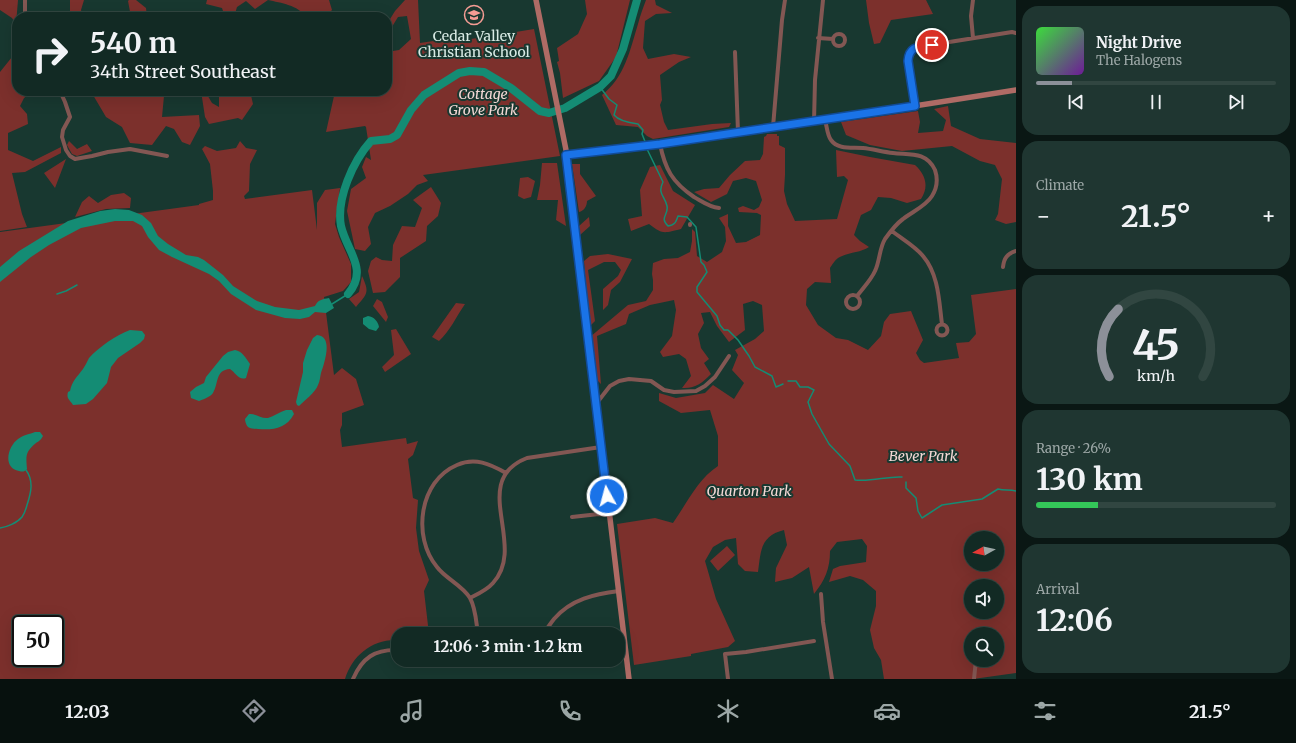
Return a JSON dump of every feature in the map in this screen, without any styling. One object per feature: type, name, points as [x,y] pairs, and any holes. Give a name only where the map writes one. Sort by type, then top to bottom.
[{"type":"main road","points":[[536,0],[566,155],[629,679]]},
{"type":"main road","points":[[566,155],[660,144],[814,122],[1016,90]]},
{"type":"street","points":[[25,0],[25,12]]},
{"type":"street","points":[[773,127],[785,0]]},
{"type":"street","points":[[814,122],[818,38],[823,0]]},
{"type":"street","points":[[973,0],[971,16],[973,38]]},
{"type":"street","points":[[915,106],[908,61],[912,50],[918,47],[973,38],[1012,32],[1016,33]]},
{"type":"street","points":[[818,38],[833,39]]},
{"type":"street","points":[[735,52],[738,132]]},
{"type":"street","points":[[62,96],[70,117],[62,130],[62,137],[66,150],[72,157],[79,159],[108,152],[130,149],[167,156]]},
{"type":"street","points":[[825,120],[831,141],[837,145],[913,154],[929,161],[936,174],[937,183],[931,198],[902,220],[885,239],[881,248],[876,270],[871,279],[857,296]]},
{"type":"street","points":[[660,144],[663,159],[677,184],[704,203],[711,207],[719,208]]},
{"type":"street","points":[[892,231],[923,256],[932,270],[935,278],[942,324]]},
{"type":"street","points":[[1003,267],[1004,259],[1009,253],[1016,251]]},
{"type":"street","points":[[596,405],[610,386],[619,381],[629,379],[651,381],[664,390],[674,392],[696,391],[715,378],[729,356]]},
{"type":"street","points":[[470,598],[485,590],[494,582],[501,571],[505,559],[505,546],[499,495],[501,482],[511,466],[518,461],[527,458],[601,447]]},
{"type":"street","points":[[477,627],[475,612],[470,598],[457,584],[437,567],[428,551],[424,539],[422,522],[426,500],[430,491],[441,476],[455,465],[464,462],[483,462],[506,473]]},
{"type":"street","points":[[572,517],[588,514],[609,515]]},
{"type":"street","points":[[549,626],[560,613],[580,599],[619,591]]},
{"type":"street","points":[[821,594],[823,622],[832,679]]},
{"type":"street","points":[[728,679],[725,654],[814,641]]},
{"type":"street","points":[[354,679],[360,665],[370,656],[378,651],[391,649]]},
{"type":"street","points":[[974,679],[975,667]]},
{"type":"green space","points":[[0,0],[18,0],[17,12],[12,12],[12,18],[0,10]]},
{"type":"green space","points":[[70,0],[84,0],[82,12],[70,12]]},
{"type":"green space","points":[[136,0],[146,8],[146,12],[130,12],[128,1]]},
{"type":"green space","points":[[207,0],[268,0],[255,9],[246,1],[237,7],[236,12],[223,12],[222,8],[206,4]]},
{"type":"green space","points":[[268,0],[329,0],[332,10],[330,12],[302,12],[294,7]]},
{"type":"green space","name":"Cottage Grove Park","points":[[405,0],[418,0],[420,43],[440,40],[446,43],[534,29],[560,156],[423,175],[428,181],[417,185],[408,194],[390,206],[375,213],[368,227],[371,244],[365,251],[355,249],[347,211],[351,189],[366,178],[362,167],[366,157],[371,160],[366,127],[326,132],[334,96],[392,96],[392,51],[399,50],[411,39],[407,16],[398,17],[392,27],[392,16]]},
{"type":"green space","points":[[585,0],[630,0],[616,57],[599,81],[563,98],[557,62],[559,61],[557,48],[578,34],[587,14]]},
{"type":"green space","points":[[646,0],[655,0],[656,5],[672,13],[656,14],[645,21],[643,48],[648,59],[674,54],[691,57],[679,62],[660,75],[662,100],[660,105],[664,122],[668,130],[731,123],[729,127],[653,139],[647,136],[638,127],[616,125],[602,95],[616,80],[626,62]]},
{"type":"green space","points":[[866,0],[926,0],[933,14],[891,20],[880,43],[874,44]]},
{"type":"green space","points":[[12,57],[12,96],[27,96],[20,106],[27,114],[28,124],[8,133],[8,150],[33,161],[61,147],[61,153],[25,172],[12,173],[22,214],[27,227],[0,231],[0,72]]},
{"type":"green space","points":[[94,96],[164,96],[162,117],[199,115],[200,126],[190,145],[182,142],[174,129],[166,126],[152,145],[130,143],[122,127],[106,117]]},
{"type":"green space","points":[[202,96],[208,96],[212,103],[219,107],[219,96],[251,96],[253,104],[242,120],[238,118],[209,124],[205,117]]},
{"type":"green space","points":[[948,106],[951,126],[980,139],[1016,143],[1016,222],[1006,224],[995,220],[998,214],[1002,179],[995,165],[980,161],[952,146],[902,151],[870,145],[846,135],[841,122],[918,111],[920,122],[918,133],[943,131],[946,120],[934,109]]},
{"type":"green space","points":[[767,134],[777,134],[777,136],[779,136],[779,145],[785,148],[784,191],[787,204],[795,221],[837,219],[848,180],[844,176],[837,177],[836,150],[915,165],[924,177],[926,186],[921,199],[907,203],[891,198],[878,197],[871,210],[861,215],[854,235],[869,247],[837,259],[830,268],[831,283],[815,282],[807,289],[806,305],[818,325],[836,338],[848,340],[868,350],[881,336],[884,322],[890,314],[911,311],[923,340],[916,353],[920,360],[924,363],[959,358],[956,343],[969,342],[976,334],[971,295],[1016,289],[1016,673],[973,679],[884,679],[881,660],[874,648],[870,630],[876,606],[876,591],[863,580],[850,576],[829,582],[833,569],[840,566],[866,562],[867,546],[862,539],[837,542],[830,551],[826,574],[814,594],[809,567],[792,578],[775,582],[776,568],[787,545],[784,530],[770,536],[766,540],[761,551],[758,572],[745,571],[738,564],[736,538],[725,540],[713,547],[705,561],[716,599],[735,641],[728,647],[691,654],[691,656],[634,665],[617,524],[655,518],[673,523],[699,484],[718,466],[718,436],[710,410],[681,413],[659,401],[659,393],[676,398],[705,393],[713,385],[734,399],[744,383],[732,370],[738,355],[735,350],[755,339],[764,331],[762,305],[753,301],[743,304],[745,330],[729,342],[717,326],[710,312],[701,313],[704,323],[698,334],[701,348],[709,359],[704,363],[711,374],[701,383],[691,388],[682,388],[691,376],[686,359],[679,354],[663,357],[660,352],[672,336],[676,310],[674,300],[650,305],[629,314],[626,324],[597,336],[601,384],[596,379],[590,337],[628,305],[646,301],[653,290],[653,263],[664,259],[678,258],[690,252],[692,229],[695,232],[697,256],[707,262],[722,252],[726,241],[725,227],[719,218],[728,214],[728,226],[736,243],[746,242],[760,235],[761,215],[757,213],[739,212],[738,208],[743,206],[754,210],[759,207],[762,200],[756,181],[746,178],[733,181],[727,194],[711,202],[694,192],[704,189],[719,188],[745,161],[760,160],[763,154],[764,137]]},
{"type":"green space","points":[[69,141],[77,149],[87,144],[92,151],[77,156],[72,154],[67,145]]},
{"type":"green space","points":[[240,141],[246,148],[257,150],[250,164],[249,191],[244,196],[245,199],[312,190],[317,230],[317,203],[325,190],[340,188],[335,224],[351,264],[351,282],[343,291],[324,297],[334,375],[342,368],[356,379],[364,405],[342,413],[342,425],[340,430],[342,447],[406,438],[407,444],[418,441],[413,455],[408,459],[413,498],[418,500],[416,528],[419,551],[429,580],[424,591],[428,627],[391,627],[391,640],[379,642],[364,650],[353,663],[345,679],[0,679],[0,232],[199,205],[213,200],[210,164],[202,149],[205,146],[217,151],[236,148]]},
{"type":"green space","points":[[66,159],[55,188],[44,173]]},
{"type":"green space","points":[[542,163],[557,163],[566,226],[556,220],[558,200],[537,200]]},
{"type":"green space","points":[[572,164],[580,164],[580,174],[596,196],[587,201],[585,208],[579,212]]},
{"type":"green space","points":[[660,165],[673,191],[695,205],[681,229],[664,232],[649,224],[631,231],[628,219],[642,216],[640,190],[650,167]]},
{"type":"green space","points":[[528,177],[535,181],[531,197],[524,199],[518,196],[520,178]]},
{"type":"green space","points":[[431,187],[441,203],[438,216],[427,226],[426,241],[400,258],[400,277],[385,292],[373,293],[368,271],[371,261],[376,257],[382,260],[392,261],[393,245],[402,226],[415,227],[422,208],[413,200]]},
{"type":"green space","points":[[124,193],[131,198],[130,208],[106,209],[75,217],[82,202],[89,196],[98,203],[111,195]]},
{"type":"green space","points":[[589,217],[590,226],[580,235],[579,226]]},
{"type":"green space","points":[[608,254],[632,259],[620,282],[611,290],[608,305],[603,310],[603,289],[618,276],[621,270],[615,262],[604,262],[588,270],[595,321],[589,327],[584,261],[590,256]]},
{"type":"green space","points":[[362,276],[367,290],[365,296],[356,307],[349,299],[359,292]]},
{"type":"green space","points":[[377,299],[382,302],[388,317],[386,322],[373,306]]},
{"type":"green space","points":[[456,303],[465,304],[450,328],[439,341],[432,337]]},
{"type":"green space","points":[[396,329],[411,354],[385,372],[382,367],[394,355],[391,330]]},
{"type":"green space","points":[[727,546],[735,555],[718,571],[710,561]]},
{"type":"shaded area","points":[[115,209],[129,210],[142,215],[151,223],[158,236],[168,244],[186,255],[198,257],[204,260],[223,275],[233,286],[257,301],[275,307],[299,310],[315,306],[320,300],[329,298],[334,308],[326,313],[315,312],[309,317],[300,319],[285,318],[256,310],[231,294],[219,281],[209,274],[159,250],[148,237],[142,226],[133,221],[115,221],[81,228],[49,245],[31,257],[0,282],[0,267],[19,251],[68,221],[100,211]]},
{"type":"shaded area","points":[[368,316],[377,321],[379,327],[376,331],[369,329],[363,324],[363,318]]},
{"type":"shaded area","points":[[130,330],[142,331],[145,335],[144,339],[118,358],[111,367],[107,383],[93,399],[86,404],[73,405],[68,398],[68,392],[89,358],[108,342]]},
{"type":"shaded area","points":[[317,335],[325,340],[327,345],[324,363],[317,388],[299,406],[296,402],[303,372],[303,363],[313,338]]},
{"type":"shaded area","points":[[235,350],[242,353],[250,364],[246,378],[244,379],[239,377],[230,369],[225,370],[220,374],[215,389],[210,396],[199,401],[191,398],[190,392],[204,383],[206,377],[223,356],[228,352]]},
{"type":"shaded area","points":[[286,410],[292,410],[294,414],[287,423],[279,428],[253,429],[248,427],[246,423],[245,419],[249,414],[268,418]]},
{"type":"shaded area","points":[[35,432],[40,432],[43,436],[28,452],[27,469],[22,472],[14,469],[10,466],[8,456],[14,442]]},
{"type":"waterway","points":[[348,294],[354,285],[357,276],[357,268],[341,226],[341,204],[347,181],[352,170],[364,149],[371,141],[390,139],[397,135],[411,110],[424,95],[459,73],[470,71],[484,72],[511,88],[540,111],[549,113],[565,108],[600,87],[611,76],[623,49],[637,0]]},
{"type":"waterway","points":[[600,87],[609,99],[617,105],[614,115],[622,120],[638,124],[643,130],[642,134],[646,144]]},
{"type":"waterway","points":[[646,147],[663,182],[661,192],[667,206],[667,212],[664,218],[665,223],[670,226],[675,223],[678,216],[687,217],[696,227],[701,262],[707,272],[697,287],[697,292],[717,316],[720,325],[724,330],[728,330],[738,340],[755,367],[772,376],[776,387],[783,384]]},
{"type":"waterway","points":[[57,294],[77,285]]},
{"type":"waterway","points":[[332,304],[348,294]]},
{"type":"waterway","points":[[788,381],[796,381],[800,387],[808,387],[814,390],[808,402],[812,414],[829,444],[850,466],[855,480],[902,477]]},
{"type":"waterway","points":[[0,528],[15,523],[24,513],[30,496],[31,487],[29,474],[26,470]]},
{"type":"waterway","points":[[906,482],[906,488],[916,498],[918,511],[922,518],[942,505],[982,499],[998,489],[1016,491]]},
{"type":"place","name":"Cedar Valley Christian School","points":[[474,15]]},
{"type":"route","points":[[607,496],[566,155],[660,144],[915,106],[908,61],[909,55],[912,50],[918,47],[932,45]]},
{"type":"park label","name":"Bever Park","points":[[923,456]]},
{"type":"park label","name":"Quarton Park","points":[[749,491]]}]
